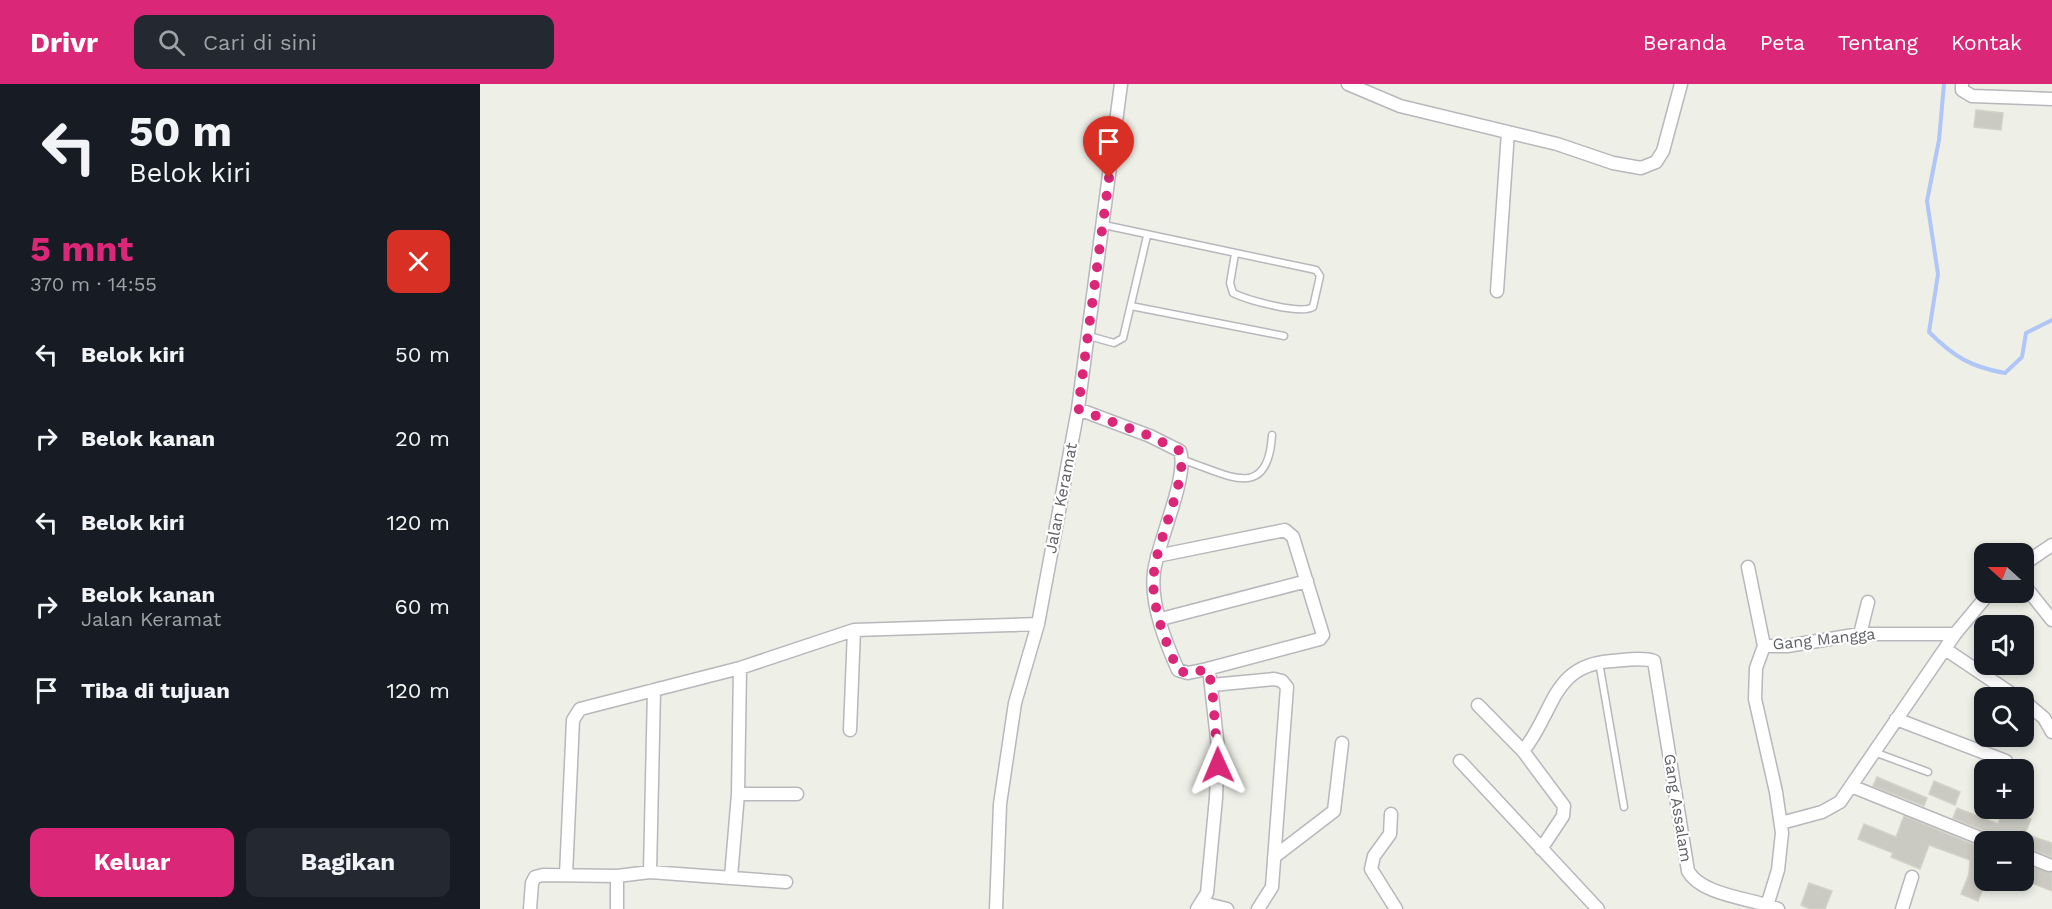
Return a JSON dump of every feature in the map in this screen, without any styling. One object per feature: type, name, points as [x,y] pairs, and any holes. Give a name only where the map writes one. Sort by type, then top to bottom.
[{"type":"street","name":"Jalan Keramat","points":[[996,909],[1000,804],[1015,703],[1038,624],[1078,409],[1121,84]]},
{"type":"street","points":[[1348,84],[1400,106],[1557,144],[1629,168],[1650,166],[1656,162],[1670,132],[1681,84]]},
{"type":"street","points":[[1962,84],[1962,90],[1972,96],[2052,99]]},
{"type":"street","points":[[1497,291],[1509,132]]},
{"type":"street","points":[[1078,409],[1168,444],[1180,451],[1183,460],[1157,556],[1154,594],[1178,670],[1188,674],[1323,637],[1293,537],[1281,529],[1157,556]]},
{"type":"street","points":[[2034,557],[2052,545]]},
{"type":"street","points":[[1748,567],[1764,646],[1756,668],[1755,691],[1781,823],[1778,870],[1771,908]]},
{"type":"street","points":[[1161,619],[1307,581]]},
{"type":"street","points":[[2034,598],[2052,620]]},
{"type":"street","points":[[1860,634],[1868,602]]},
{"type":"street","points":[[1781,823],[1833,807],[1851,786],[1955,634],[1980,603]]},
{"type":"street","points":[[566,875],[573,720],[575,713],[580,709],[740,668],[854,630],[1038,624]]},
{"type":"street","points":[[850,729],[854,630]]},
{"type":"street","name":"Gang Mangga","points":[[1764,646],[1787,646],[1860,634],[1955,634]]},
{"type":"street","points":[[1946,649],[2002,687]]},
{"type":"street","name":"Gang Assalam","points":[[1599,662],[1651,660],[1656,664],[1688,871],[1692,879],[1705,888],[1771,908]]},
{"type":"street","points":[[1523,751],[1541,725],[1557,689],[1583,666],[1599,662]]},
{"type":"street","points":[[731,877],[738,794],[740,668]]},
{"type":"street","points":[[1207,669],[1212,685],[1218,748],[1207,893],[1200,906],[1227,909]]},
{"type":"street","points":[[1212,685],[1274,679],[1282,681],[1287,687],[1272,887],[1258,909]]},
{"type":"street","points":[[650,873],[654,690]]},
{"type":"street","points":[[1478,705],[1523,751],[1564,806],[1563,816],[1541,849]]},
{"type":"street","points":[[2034,710],[2043,718],[2052,732]]},
{"type":"street","points":[[1896,719],[2001,759]]},
{"type":"street","points":[[1274,857],[1334,812],[1342,742]]},
{"type":"street","points":[[1460,761],[1598,909]]},
{"type":"street","points":[[1851,786],[1974,836]]},
{"type":"street","points":[[738,794],[797,794]]},
{"type":"street","points":[[1391,814],[1390,834],[1374,856],[1371,869],[1396,909]]},
{"type":"street","points":[[2034,859],[2049,865]]},
{"type":"street","points":[[530,909],[532,883],[535,877],[617,876],[650,873],[786,882]]},
{"type":"street","points":[[617,876],[617,909]]},
{"type":"street","points":[[1902,909],[1912,877]]},
{"type":"lane","points":[[1104,225],[1147,236],[1316,270],[1320,276],[1313,307],[1305,311],[1288,309],[1233,293],[1230,283],[1235,254]]},
{"type":"lane","points":[[1089,336],[1120,342],[1126,333],[1147,236]]},
{"type":"lane","points":[[1131,306],[1284,336]]},
{"type":"lane","points":[[1183,460],[1239,478],[1253,477],[1265,469],[1271,457],[1272,435]]},
{"type":"lane","points":[[1599,662],[1624,807]]},
{"type":"lane","points":[[1874,752],[1928,772]]},
{"type":"building","points":[[1976,110],[2003,113],[2001,130],[1974,127]]},
{"type":"building","points":[[1877,777],[1927,798],[1924,806],[1873,786]]},
{"type":"building","points":[[1934,781],[1960,792],[1955,805],[1929,794]]},
{"type":"building","points":[[1957,808],[1974,815],[1974,819],[1985,819],[1998,824],[2000,819],[2031,819],[2026,831],[1986,831],[1953,818]]},
{"type":"building","points":[[1904,816],[1974,845],[1974,891],[1982,891],[1978,901],[1961,894],[1969,874],[1970,860],[1929,845],[1920,869],[1891,857],[1893,853],[1858,839],[1864,824],[1896,837]]},
{"type":"building","points":[[2034,837],[2052,843],[2052,857],[2034,851]]},
{"type":"building","points":[[2034,867],[2052,872],[2052,891],[2034,884]]},
{"type":"building","points":[[1809,883],[1832,891],[1825,909],[1810,909],[1801,905]]},
{"type":"waterway","points":[[1944,84],[1939,140],[1927,201],[1938,274],[1929,332],[1964,360],[1982,368],[2005,373],[2022,357],[2026,333],[2052,320]]},
{"type":"route","points":[[1109,178],[1078,409],[1150,436],[1180,451],[1183,460],[1182,468],[1157,556],[1153,580],[1154,594],[1170,652],[1178,670],[1188,674],[1207,669],[1212,685],[1218,765]]}]
